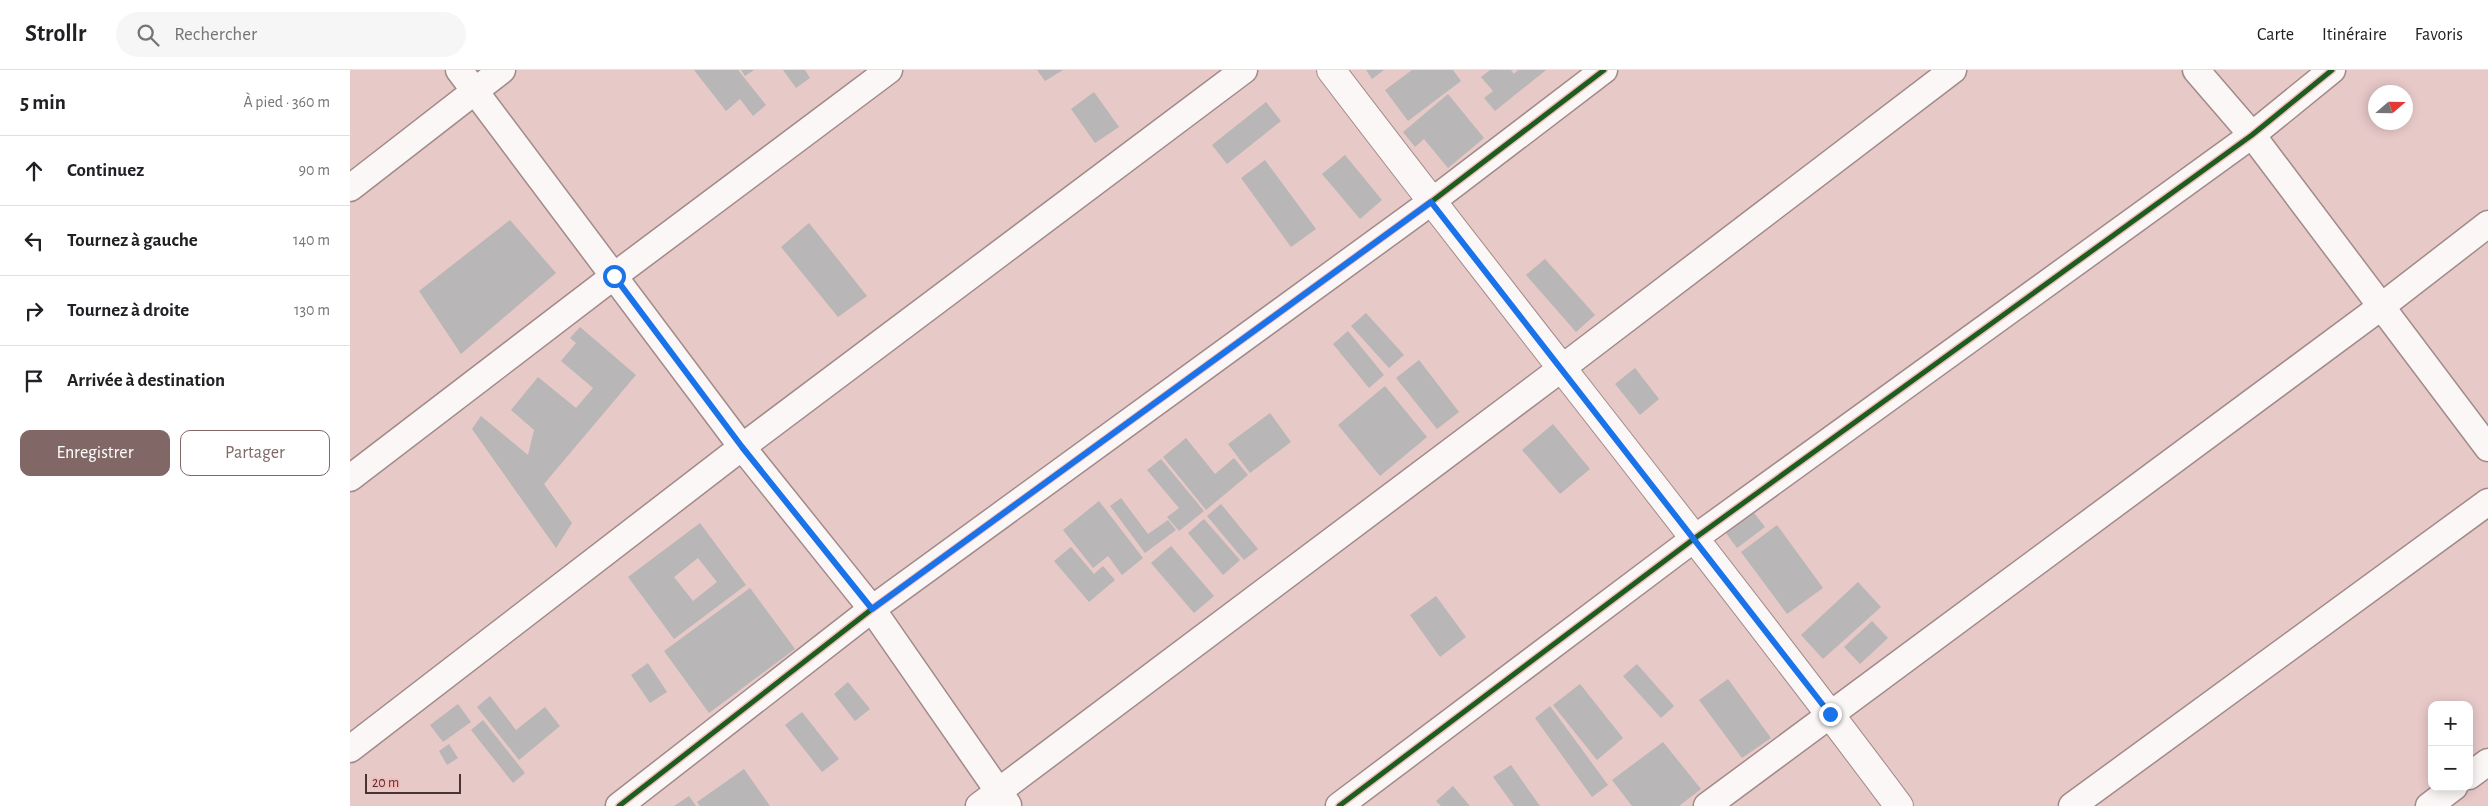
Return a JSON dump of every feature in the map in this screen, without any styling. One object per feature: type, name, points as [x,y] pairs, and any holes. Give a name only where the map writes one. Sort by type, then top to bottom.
[{"type":"street","points":[[350,188],[467,80],[502,70]]},
{"type":"street","points":[[350,478],[614,276],[889,70]]},
{"type":"street","points":[[350,749],[742,447],[1244,70]]},
{"type":"street","points":[[1331,70],[1431,202],[1695,538],[1899,806]]},
{"type":"street","points":[[619,806],[872,609],[1431,202],[1604,70]]},
{"type":"street","points":[[467,80],[742,447],[872,609],[995,801],[1953,70]]},
{"type":"street","points":[[2196,70],[2252,135],[2488,448]]},
{"type":"street","points":[[1339,806],[1695,538],[2252,135],[2332,70]]},
{"type":"street","points":[[1707,806],[2382,306],[2488,224]]},
{"type":"street","points":[[2072,806],[2488,502]]},
{"type":"street","points":[[2473,773],[2488,762]]},
{"type":"street","points":[[2429,806],[2449,791]]},
{"type":"building","points":[[694,70],[738,70],[766,105],[753,116],[740,99],[726,111]]},
{"type":"building","points":[[741,70],[754,70],[745,76]]},
{"type":"building","points":[[783,70],[805,70],[810,78],[796,88]]},
{"type":"building","points":[[1037,70],[1063,70],[1045,81]]},
{"type":"building","points":[[1366,70],[1384,70],[1372,79]]},
{"type":"building","points":[[1412,70],[1453,70],[1461,81],[1408,121],[1385,90]]},
{"type":"building","points":[[1490,70],[1511,70],[1514,74],[1518,70],[1546,70],[1495,111],[1484,98],[1493,91],[1481,77]]},
{"type":"building","points":[[1094,92],[1119,127],[1095,143],[1071,109]]},
{"type":"building","points":[[1448,94],[1484,138],[1448,168],[1424,139],[1415,147],[1403,132]]},
{"type":"building","points":[[1266,102],[1281,121],[1227,164],[1212,145]]},
{"type":"building","points":[[1345,155],[1382,200],[1360,219],[1322,174]]},
{"type":"building","points":[[1265,160],[1316,229],[1291,247],[1241,178]]},
{"type":"building","points":[[510,220],[556,273],[461,354],[419,291]]},
{"type":"building","points":[[809,223],[867,296],[838,317],[781,247]]},
{"type":"building","points":[[1545,259],[1595,315],[1576,332],[1526,275]]},
{"type":"building","points":[[1366,313],[1404,355],[1389,368],[1351,326]]},
{"type":"building","points":[[580,327],[636,375],[544,484],[572,523],[556,548],[472,429],[481,416],[528,455],[534,430],[511,410],[538,377],[576,408],[593,388],[561,361],[576,343],[570,338]]},
{"type":"building","points":[[1348,331],[1384,375],[1369,388],[1333,344]]},
{"type":"building","points":[[1419,360],[1459,412],[1437,429],[1396,378]]},
{"type":"building","points":[[1635,368],[1659,399],[1640,415],[1615,384]]},
{"type":"building","points":[[1385,386],[1427,437],[1380,476],[1338,425]]},
{"type":"building","points":[[1270,413],[1291,442],[1250,473],[1228,444]]},
{"type":"building","points":[[1553,424],[1590,469],[1560,494],[1522,450]]},
{"type":"building","points":[[1186,438],[1215,474],[1234,458],[1248,475],[1206,510],[1163,457]]},
{"type":"building","points":[[1161,459],[1204,511],[1179,531],[1167,517],[1179,508],[1147,470]]},
{"type":"building","points":[[1121,498],[1148,534],[1168,520],[1176,530],[1145,553],[1110,506]]},
{"type":"building","points":[[1099,501],[1143,558],[1122,575],[1108,556],[1093,568],[1063,530]]},
{"type":"building","points":[[1221,504],[1258,549],[1244,560],[1207,516]]},
{"type":"building","points":[[1751,509],[1765,527],[1737,548],[1723,529]]},
{"type":"building","points":[[1204,519],[1240,560],[1223,575],[1188,533]]},
{"type":"building","points":[[700,523],[746,585],[674,639],[628,577]],"holes":[[[698,558],[717,582],[693,601],[674,577]]]},
{"type":"building","points":[[1777,525],[1823,588],[1787,614],[1741,552]]},
{"type":"building","points":[[1171,546],[1214,596],[1194,613],[1151,563]]},
{"type":"building","points":[[1071,547],[1094,574],[1103,566],[1115,580],[1089,602],[1054,561]]},
{"type":"building","points":[[1858,582],[1881,607],[1823,659],[1801,635]]},
{"type":"building","points":[[750,588],[795,649],[709,713],[664,651]]},
{"type":"building","points":[[1436,596],[1466,637],[1440,657],[1410,615]]},
{"type":"building","points":[[1872,621],[1888,638],[1860,664],[1844,647]]},
{"type":"building","points":[[648,663],[667,692],[650,703],[631,675]]},
{"type":"building","points":[[1637,664],[1674,706],[1661,718],[1623,676]]},
{"type":"building","points":[[1728,679],[1771,738],[1742,758],[1699,700]]},
{"type":"building","points":[[848,682],[870,709],[855,721],[834,694]]},
{"type":"building","points":[[1580,684],[1623,738],[1597,760],[1553,705]]},
{"type":"building","points":[[490,696],[516,730],[545,707],[560,726],[519,760],[477,707]]},
{"type":"building","points":[[458,704],[471,722],[443,742],[430,725]]},
{"type":"building","points":[[1550,706],[1608,785],[1592,797],[1535,718]]},
{"type":"building","points":[[802,712],[839,759],[822,772],[785,725]]},
{"type":"building","points":[[483,720],[525,773],[513,783],[471,730]]},
{"type":"building","points":[[1663,742],[1701,789],[1679,806],[1632,806],[1612,780]]},
{"type":"building","points":[[449,744],[458,758],[447,765],[439,751]]},
{"type":"building","points":[[1511,765],[1540,806],[1514,806],[1493,777]]},
{"type":"building","points":[[744,769],[770,806],[700,806],[697,802]]},
{"type":"building","points":[[1453,786],[1470,806],[1441,806],[1436,801]]},
{"type":"building","points":[[689,796],[696,806],[674,806]]},
{"type":"cycle path","points":[[619,806],[872,609],[1431,202],[1604,70]]},
{"type":"cycle path","points":[[1339,806],[1695,538],[2252,135],[2332,70]]},
{"type":"route","points":[[614,276],[742,447],[872,609],[1431,202],[1695,538],[1830,714]]}]
